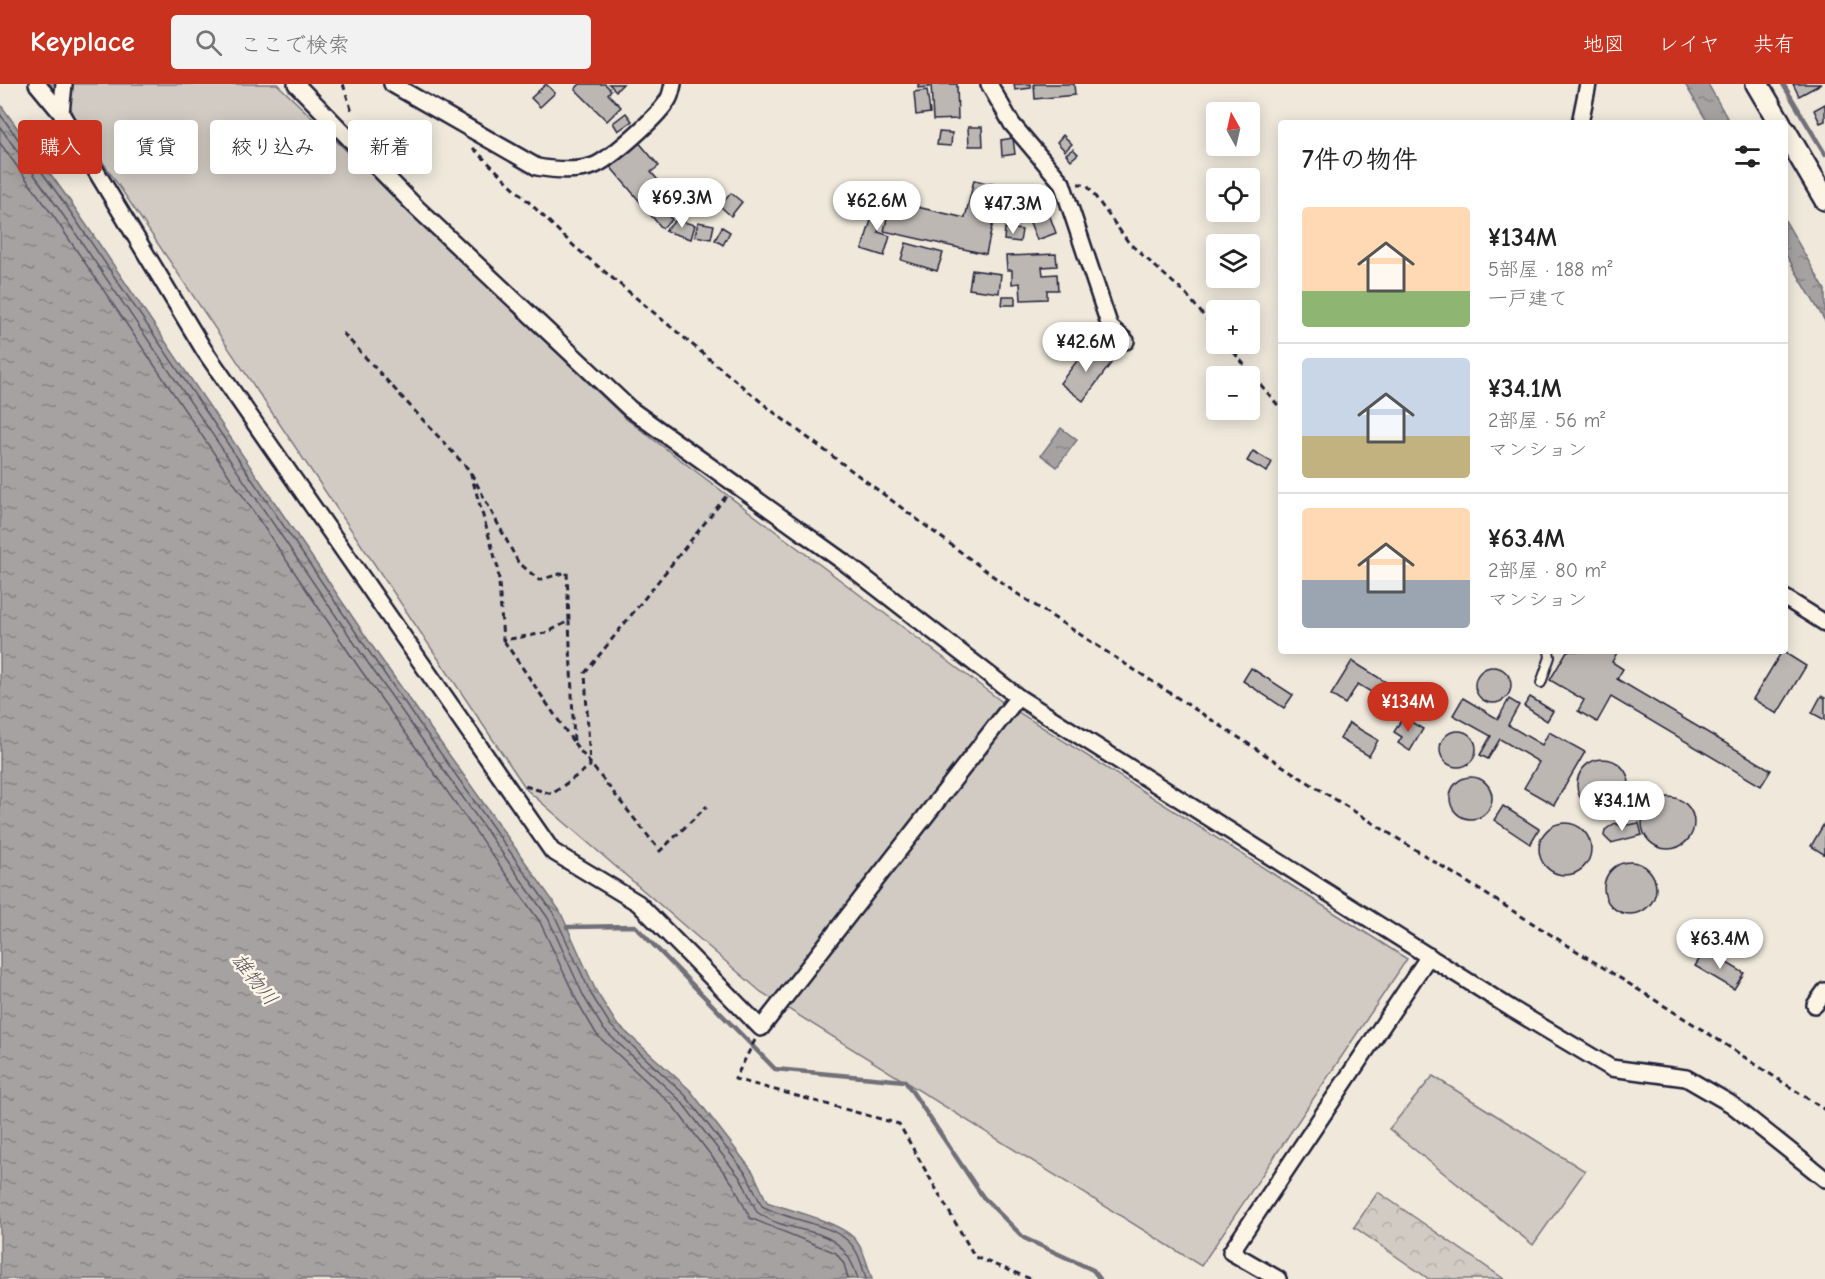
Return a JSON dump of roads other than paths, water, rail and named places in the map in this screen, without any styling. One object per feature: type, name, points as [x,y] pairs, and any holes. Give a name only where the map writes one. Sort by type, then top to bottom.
[{"type":"street","points":[[37,84],[61,113],[204,350],[552,851],[638,903],[761,1028],[1018,697]]},
{"type":"street","points":[[61,113],[64,84]]},
{"type":"street","points":[[296,84],[417,208],[630,409],[848,565],[1018,697],[1611,1068],[1686,1078],[1731,1104],[1825,1179]]},
{"type":"street","points":[[392,84],[537,167],[556,171],[594,166],[618,149],[653,120],[669,98],[673,84]]},
{"type":"street","points":[[989,84],[1012,124],[1062,183],[1110,327],[1126,341]]},
{"type":"street","points":[[1581,120],[1588,84]]},
{"type":"street","points":[[1757,84],[1778,120]]},
{"type":"street","points":[[1788,136],[1825,199]]},
{"type":"street","points":[[1788,600],[1825,623]]},
{"type":"street","points":[[1278,1279],[1231,1252],[1429,956]]},
{"type":"street","points":[[1815,1005],[1825,991]]},
{"type":"lane","points":[[1541,682],[1550,654]]},
{"type":"water","points":[[1685,84],[1708,84],[1728,120],[1706,120]]},
{"type":"water","name":"雄物川","points":[[0,104],[18,129],[18,174],[50,174],[72,204],[379,656],[560,911],[596,991],[616,1023],[690,1090],[753,1172],[767,1202],[824,1221],[845,1231],[860,1247],[872,1279],[0,1279]]},
{"type":"water","points":[[1788,225],[1825,290],[1825,321],[1788,258]]},
{"type":"water","points":[[1061,428],[1077,440],[1057,467],[1041,455]]},
{"type":"waterway","points":[[1783,84],[1825,154]]},
{"type":"waterway","points":[[567,927],[635,926],[775,1069],[905,1081],[983,1197],[1024,1238],[1093,1270],[1100,1279]]}]
